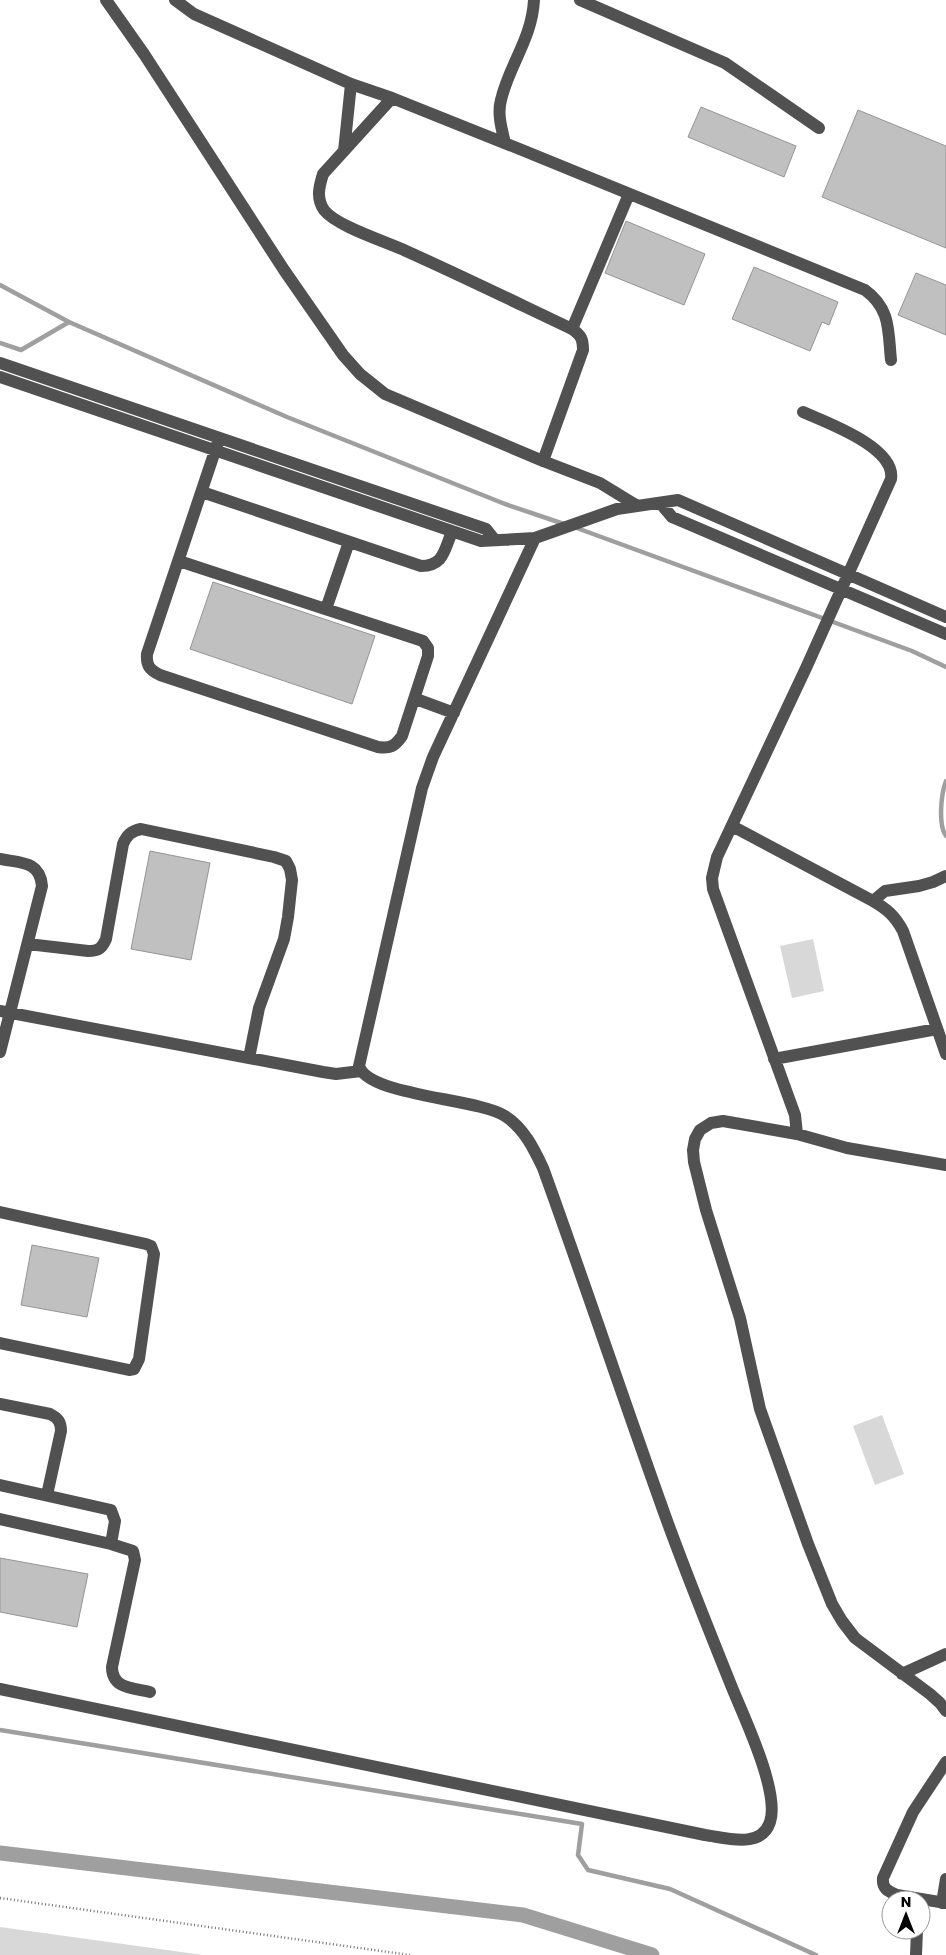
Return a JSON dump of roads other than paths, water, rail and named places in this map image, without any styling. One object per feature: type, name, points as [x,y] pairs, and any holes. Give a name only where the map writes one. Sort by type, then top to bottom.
[{"type":"street","points":[[106,0],[144,54],[342,356],[360,374],[385,394],[600,483],[636,505]]},
{"type":"street","points":[[175,0],[194,14],[351,84],[392,98],[505,143],[865,290],[876,298],[883,309],[891,360]]},
{"type":"street","points":[[505,143],[500,119],[500,101],[525,40],[532,17],[534,0]]},
{"type":"street","points":[[580,0],[725,63],[819,128]]},
{"type":"street","points":[[344,151],[351,84]]},
{"type":"street","points":[[392,98],[323,174],[318,188],[319,202],[325,212],[339,222],[406,251],[572,329],[580,335],[583,342],[583,350],[543,461]]},
{"type":"street","points":[[572,329],[629,194]]},
{"type":"street","points":[[0,363],[452,532],[481,541],[535,538],[617,509],[678,500],[946,617]]},
{"type":"street","points":[[0,377],[486,529],[494,539]]},
{"type":"street","points":[[797,1134],[795,1115],[712,889],[713,867],[842,589],[892,473],[890,467],[869,444],[856,436],[803,412]]},
{"type":"street","points":[[179,560],[423,641],[428,648],[428,656],[416,699],[402,736],[396,745],[388,748],[378,747],[160,675],[151,670],[147,663],[148,654],[179,560],[202,492],[217,445]]},
{"type":"street","points":[[202,492],[421,566],[431,566],[439,562],[452,532]]},
{"type":"street","points":[[661,504],[672,517],[946,634]]},
{"type":"street","points":[[0,1690],[706,1835],[748,1840],[758,1837],[769,1824],[772,1815],[768,1784],[752,1735],[666,1519],[553,1196],[533,1147],[523,1132],[504,1114],[398,1089],[375,1082],[366,1077],[361,1071],[360,1058],[422,788],[454,713],[535,538]]},
{"type":"street","points":[[326,609],[349,542]]},
{"type":"street","points":[[416,699],[454,713]]},
{"type":"street","points":[[732,826],[873,901],[896,917],[903,931],[946,1054]]},
{"type":"street","points":[[28,944],[88,950],[96,950],[102,947],[106,938],[123,844],[127,836],[133,831],[141,829],[274,857],[286,862],[290,869],[292,880],[284,939],[259,1008],[249,1058]]},
{"type":"street","points":[[0,859],[36,868],[41,875],[42,886],[28,944],[5,1012],[0,1052]]},
{"type":"street","points":[[873,901],[885,891],[919,886],[946,876]]},
{"type":"street","points":[[5,1012],[336,1074],[361,1071]]},
{"type":"street","points":[[774,1059],[938,1029]]},
{"type":"street","points":[[946,1165],[847,1148],[797,1134],[723,1121],[711,1123],[700,1130],[695,1139],[693,1150],[694,1162],[706,1210],[740,1318],[760,1410],[808,1544],[832,1604],[855,1638],[940,1703],[946,1712]]},
{"type":"street","points":[[0,1212],[146,1244],[152,1246],[154,1254],[140,1359],[134,1369],[129,1370],[0,1344]]},
{"type":"street","points":[[0,1404],[50,1414],[61,1423],[61,1431],[47,1495]]},
{"type":"street","points":[[0,1485],[111,1510],[114,1521],[111,1544]]},
{"type":"street","points":[[0,1520],[111,1544],[133,1551],[135,1560],[112,1666],[112,1674],[115,1681],[125,1686],[150,1692]]},
{"type":"street","points":[[902,1674],[946,1654]]},
{"type":"street","points":[[886,1890],[884,1888],[883,1878],[913,1812],[944,1768]]},
{"type":"street","points":[[931,1901],[944,1903],[946,1879]]},
{"type":"street","points":[[916,1955],[917,1940]]},
{"type":"waterway","points":[[0,285],[69,322],[287,417],[505,504],[564,524]]},
{"type":"waterway","points":[[0,343],[21,350],[69,322]]},
{"type":"waterway","points":[[574,527],[912,651],[946,667]]},
{"type":"waterway","points":[[946,781],[941,809],[943,831],[946,836]]},
{"type":"waterway","points":[[0,1730],[582,1824],[578,1855],[588,1870],[670,1889],[816,1955]]},
{"type":"waterway","points":[[0,1853],[523,1915],[652,1955]]}]
